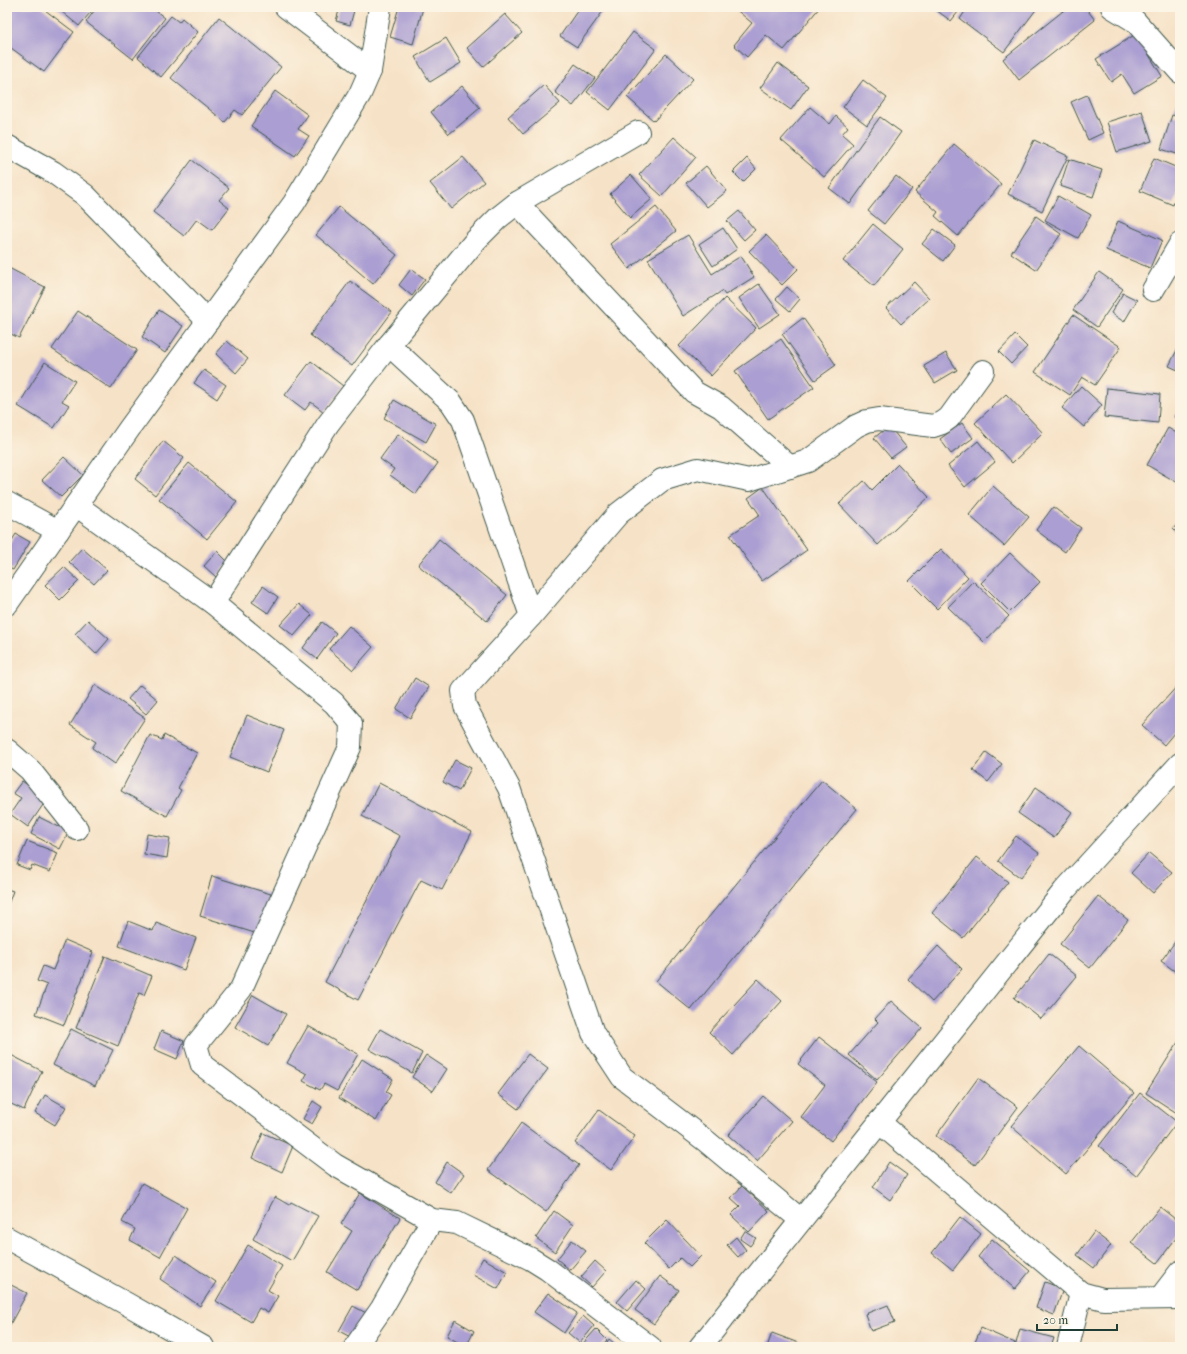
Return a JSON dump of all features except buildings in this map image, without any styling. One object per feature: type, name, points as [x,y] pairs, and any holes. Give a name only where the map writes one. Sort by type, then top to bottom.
[{"type":"street","points":[[286,7],[370,70]]},
{"type":"street","points":[[7,604],[76,505],[294,203],[360,94],[370,70],[380,7]]},
{"type":"street","points":[[1112,7],[1135,21],[1180,72]]},
{"type":"street","points":[[213,603],[328,424],[389,345],[476,240],[498,218],[517,203],[638,132]]},
{"type":"street","points":[[7,146],[53,172],[85,195],[208,321]]},
{"type":"street","points":[[517,203],[694,392],[721,407],[790,467]]},
{"type":"street","points":[[1153,290],[1180,244]]},
{"type":"street","points":[[389,345],[451,402],[463,420],[531,616]]},
{"type":"street","points":[[801,1220],[706,1141],[622,1076],[593,1033],[509,788],[466,706],[463,691],[531,616],[618,514],[662,480],[698,469],[749,480],[808,461],[856,426],[867,420],[879,419],[933,426],[942,423],[949,418],[983,371]]},
{"type":"street","points":[[7,503],[58,531]]},
{"type":"street","points":[[76,505],[213,603],[334,703],[351,723],[350,747],[241,990],[196,1045],[202,1065],[335,1165],[432,1220],[457,1223],[531,1259],[547,1269],[650,1347]]},
{"type":"street","points":[[7,750],[30,770],[77,828]]},
{"type":"street","points":[[700,1347],[1064,891],[1180,764]]},
{"type":"street","points":[[879,1122],[1081,1293],[1103,1299],[1170,1298],[1180,1272]]},
{"type":"street","points":[[355,1347],[382,1308],[432,1220]]},
{"type":"street","points":[[7,1238],[203,1347]]},
{"type":"street","points":[[1068,1347],[1081,1293]]}]
